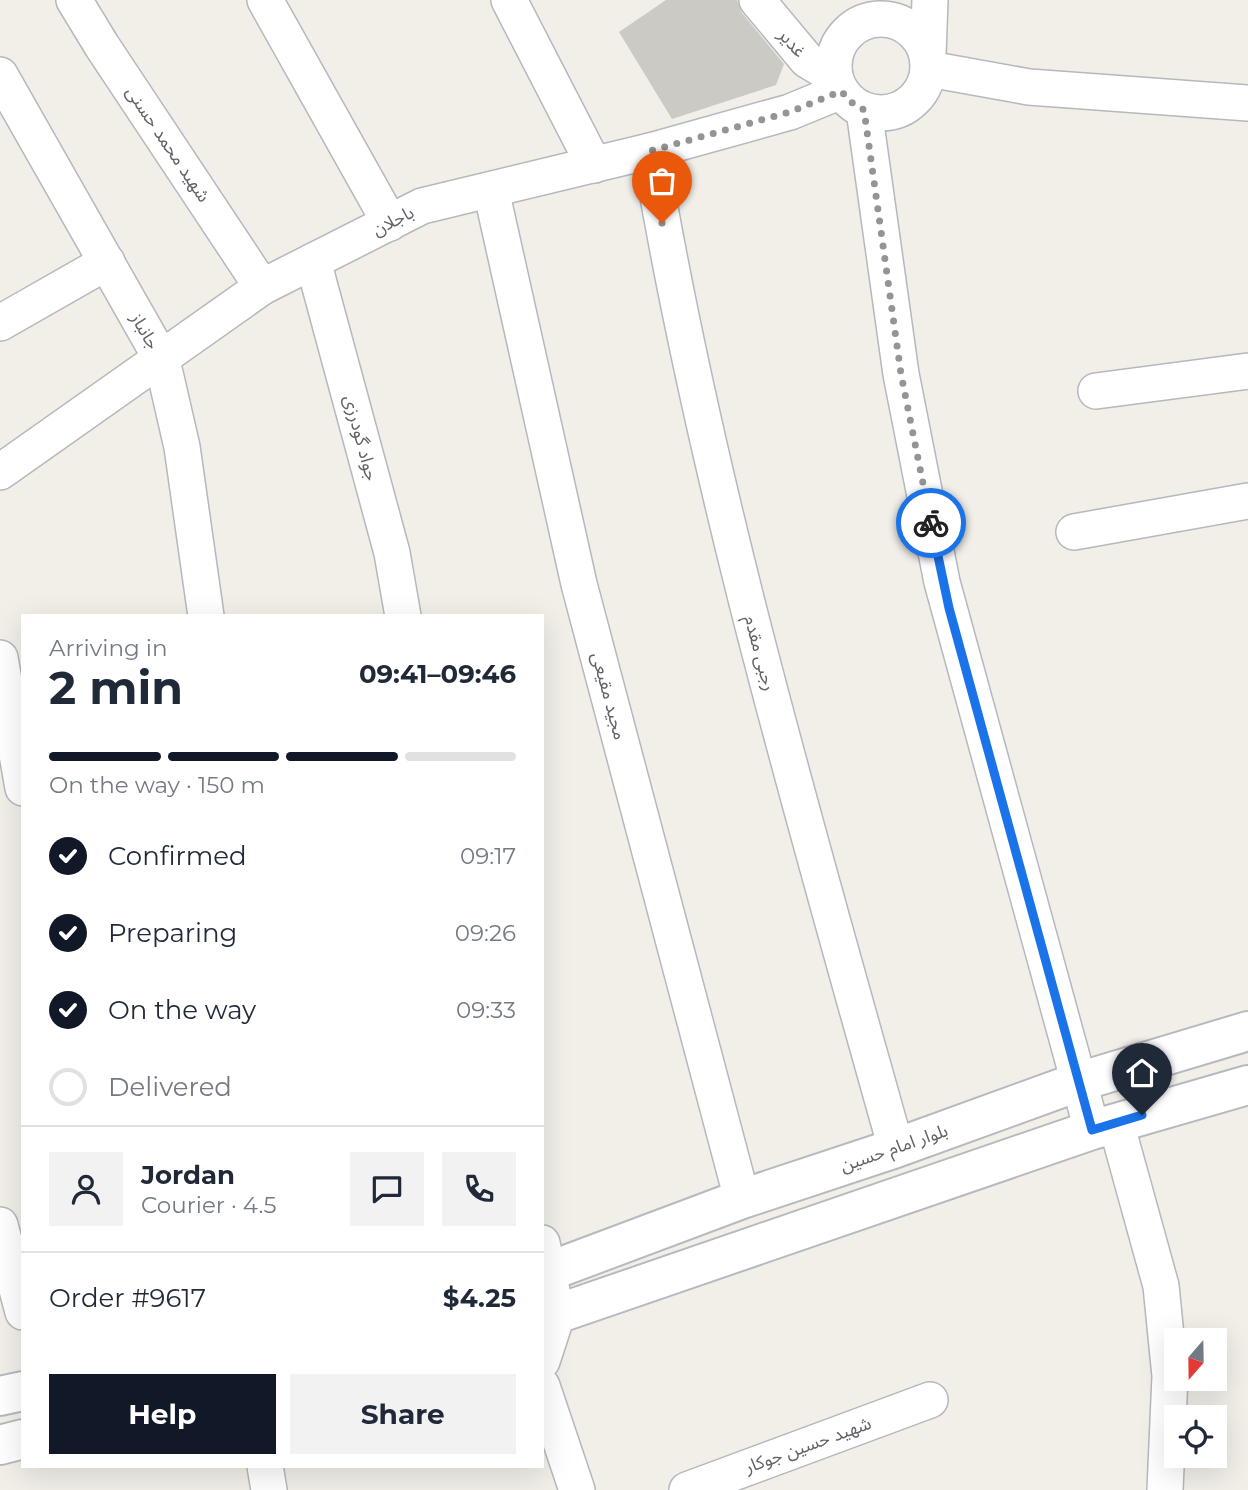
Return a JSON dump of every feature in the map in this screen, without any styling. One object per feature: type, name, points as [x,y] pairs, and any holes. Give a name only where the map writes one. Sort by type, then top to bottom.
[{"type":"main road","name":"بلوار امام حسین","points":[[545,1263],[896,1148],[1077,1082],[1248,1031]]},
{"type":"main road","points":[[550,1317],[1104,1127],[1248,1085]]},
{"type":"main road","points":[[0,1396],[21,1391]]},
{"type":"main road","points":[[0,1445],[21,1440]]},
{"type":"street","name":"شهید محمد حسنی","points":[[75,0],[102,46],[262,287]]},
{"type":"street","points":[[265,0],[390,223]]},
{"type":"street","points":[[509,0],[594,165]]},
{"type":"street","name":"غدیر","points":[[757,0],[807,60],[847,93]]},
{"type":"street","points":[[847,93],[886,112],[907,106],[918,96],[926,83],[930,0]]},
{"type":"street","points":[[928,61],[922,40],[912,29],[874,10],[845,35],[837,48],[834,62],[847,93],[942,582],[1077,1082],[1104,1127],[1161,1286],[1170,1376],[1165,1490]]},
{"type":"street","points":[[928,61],[1029,87],[1248,103]]},
{"type":"street","name":"جانباز","points":[[0,75],[162,360],[182,447],[206,614]]},
{"type":"street","name":"باجلان","points":[[0,472],[262,287],[422,206],[650,151],[790,112],[847,93]]},
{"type":"street","name":"رجبی مقدم","points":[[650,151],[662,223],[722,508],[798,799],[896,1148]]},
{"type":"street","name":"مجید مقیعی","points":[[491,190],[579,584],[742,1199]]},
{"type":"street","name":"جواد گودرزی","points":[[313,261],[392,553],[403,614]]},
{"type":"street","points":[[0,323],[107,262]]},
{"type":"street","points":[[1096,391],[1248,371]]},
{"type":"street","points":[[1074,532],[1248,501]]},
{"type":"street","points":[[0,658],[21,777]]},
{"type":"street","points":[[0,1225],[21,1304]]},
{"type":"street","points":[[544,1350],[550,1317],[545,1263]]},
{"type":"street","points":[[544,1392],[577,1490]]},
{"type":"street","name":"شهید حسین جوکار","points":[[687,1490],[930,1400]]},
{"type":"street","points":[[265,1468],[269,1490]]},
{"type":"building","points":[[666,0],[737,0],[742,13],[784,64],[776,85],[672,119],[619,32]]},
{"type":"way so far","points":[[662,223],[650,151],[790,112],[841,91],[851,102],[864,110],[901,374],[931,523]]},
{"type":"route","points":[[931,523],[942,582],[1092,1130],[1142,1115]]}]
